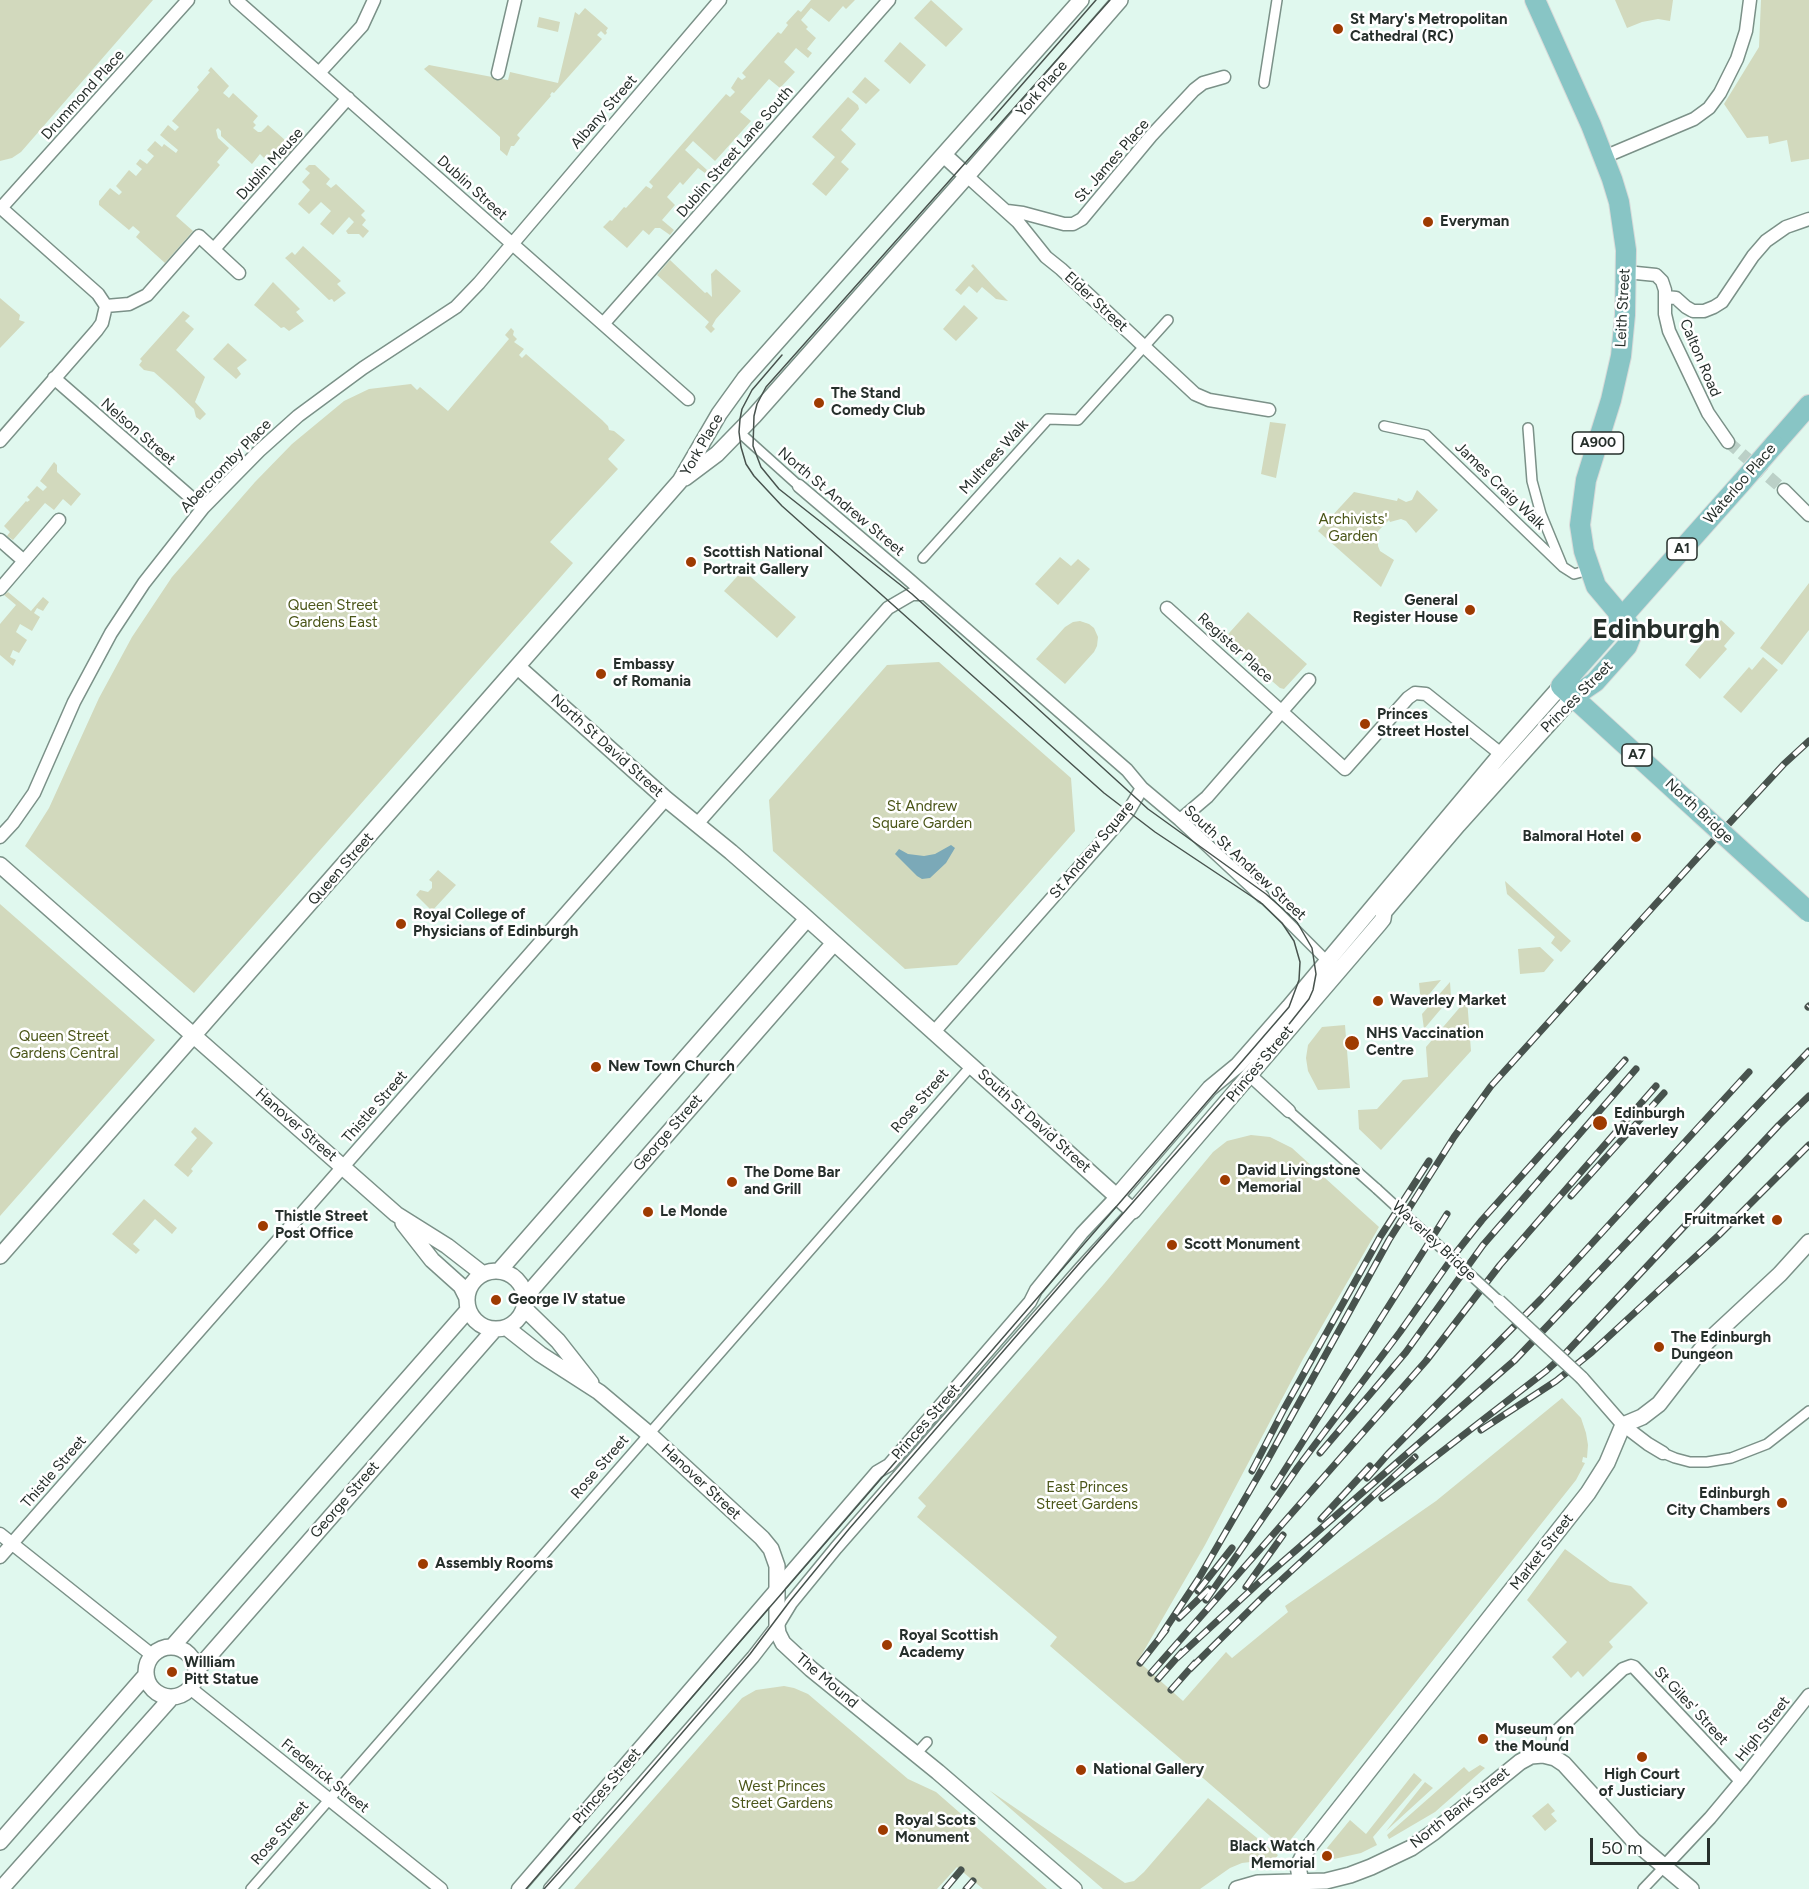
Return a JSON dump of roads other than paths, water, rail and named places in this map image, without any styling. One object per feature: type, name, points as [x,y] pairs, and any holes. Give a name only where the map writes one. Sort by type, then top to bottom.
[{"type":"main road","name":"Leith Street","points":[[1535,0],[1604,157],[1619,202],[1626,250],[1625,315],[1621,356],[1611,400],[1586,480],[1581,509],[1583,545],[1590,570],[1603,596],[1623,617]]},
{"type":"main road","name":"Waterloo Place","points":[[1623,617],[1809,405]]},
{"type":"main road","name":"A900","points":[[1603,596],[1608,616],[1605,637]]},
{"type":"main road","name":"Princes Street","points":[[1623,617],[1631,636],[1627,646],[1594,682],[1567,692],[1605,637],[1623,617]]},
{"type":"main road","name":"North Bridge","points":[[1567,692],[1809,912]]},
{"type":"street","name":"Drummond Place","points":[[1,207],[188,0]]},
{"type":"street","name":"Dublin Street","points":[[236,0],[688,399]]},
{"type":"street","points":[[319,73],[362,26],[374,0]]},
{"type":"street","points":[[498,73],[515,0]]},
{"type":"street","name":"Albany Street","points":[[512,244],[720,0]]},
{"type":"street","name":"Dublin Street Lane South","points":[[603,324],[889,0]]},
{"type":"street","name":"York Place","points":[[681,481],[719,414],[745,378],[1081,0]]},
{"type":"street","name":"York Place","points":[[681,481],[717,454],[739,432],[1120,0]]},
{"type":"street","points":[[1264,83],[1276,0]]},
{"type":"street","points":[[1604,157],[1694,119],[1709,108],[1720,93],[1737,59],[1746,31],[1750,0]]},
{"type":"street","name":"St. James Place","points":[[1007,211],[1064,224],[1073,224],[1082,219],[1151,136],[1194,90],[1203,84],[1224,77]]},
{"type":"street","name":"Dublin Meuse","points":[[214,249],[348,98]]},
{"type":"street","name":"Elder Street","points":[[944,155],[1007,211],[1046,257],[1195,394],[1201,398],[1269,410]]},
{"type":"street","points":[[0,441],[102,323],[106,306],[98,294],[1,207]]},
{"type":"street","points":[[1666,297],[1676,298],[1686,308],[1693,311],[1704,311],[1714,307],[1722,302],[1766,241],[1786,227],[1809,219]]},
{"type":"street","points":[[106,306],[129,304],[147,295],[199,236],[239,273]]},
{"type":"street","name":"Abercromby Place","points":[[0,837],[34,793],[79,693],[111,633],[144,583],[202,508],[298,416],[363,368],[456,307],[512,244]]},
{"type":"street","name":"Calton Road","points":[[1626,272],[1656,275],[1662,281],[1669,331],[1708,413],[1728,442]]},
{"type":"street","name":"Multrees Walk","points":[[923,558],[1048,419],[1078,420],[1168,320]]},
{"type":"street","name":"Nelson Street","points":[[54,378],[202,508]]},
{"type":"street","name":"James Craig Walk","points":[[1384,426],[1426,435],[1563,567]]},
{"type":"street","points":[[1528,428],[1532,481],[1541,514],[1563,567],[1574,574],[1590,570]]},
{"type":"street","name":"North St Andrew Street","points":[[739,432],[924,594]]},
{"type":"street","name":"Queen Street","points":[[0,1256],[681,481]]},
{"type":"street","points":[[1784,490],[1809,515]]},
{"type":"street","points":[[0,589],[60,520]]},
{"type":"street","points":[[0,540],[24,561]]},
{"type":"street","points":[[924,594],[912,594],[888,608],[697,824],[934,1032]]},
{"type":"street","name":"St Andrew Square","points":[[924,594],[1127,770],[1142,789],[1128,812],[934,1032]]},
{"type":"street","name":"Register Place","points":[[1167,608],[1283,710],[1345,769],[1415,693],[1426,694],[1501,754]]},
{"type":"street","name":"North St David Street","points":[[518,667],[697,824]]},
{"type":"street","points":[[1180,820],[1207,797],[1309,680]]},
{"type":"street","name":"Princes Street","points":[[518,1889],[877,1472],[889,1465],[1030,1302],[1036,1290],[1082,1233],[1210,1088],[1238,1065],[1501,754],[1567,692]]},
{"type":"street","name":"Princes Street","points":[[550,1889],[753,1657],[791,1603],[836,1548],[1251,1076],[1379,924],[1384,912],[1567,692]]},
{"type":"street","name":"South St Andrew Street","points":[[1142,789],[1180,820],[1263,897],[1327,961]]},
{"type":"street","name":"Thistle Street","points":[[0,1557],[666,799]]},
{"type":"street","points":[[0,865],[195,1036]]},
{"type":"street","points":[[499,1271],[807,919]]},
{"type":"street","name":"George Street","points":[[190,1688],[195,1680],[196,1671],[501,1329],[519,1319],[525,1302],[834,943]]},
{"type":"street","name":"South St David Street","points":[[934,1032],[1133,1211]]},
{"type":"street","name":"Hanover Street","points":[[195,1036],[396,1214],[432,1260],[461,1286],[468,1304]]},
{"type":"street","name":"Rose Street","points":[[251,1889],[972,1065]]},
{"type":"street","name":"Waverley Bridge","points":[[1238,1065],[1377,1188],[1581,1378],[1623,1425],[1663,1453]]},
{"type":"street","name":"Hanover Street","points":[[396,1214],[447,1246],[483,1274]]},
{"type":"street","points":[[1623,1425],[1642,1417],[1659,1404],[1707,1342],[1780,1274],[1809,1242]]},
{"type":"street","points":[[172,1647],[468,1304],[471,1286],[483,1274],[499,1271],[516,1279],[525,1302]]},
{"type":"street","name":"Hanover Street","points":[[525,1302],[599,1392]]},
{"type":"street","points":[[468,1304],[478,1324],[501,1329]]},
{"type":"street","name":"Hanover Street","points":[[501,1329],[599,1392],[649,1434],[767,1544],[777,1566],[777,1588]]},
{"type":"street","points":[[1663,1453],[1690,1462],[1731,1458],[1767,1444],[1809,1411]]},
{"type":"street","name":"Market Street","points":[[1303,1886],[1298,1866],[1305,1852],[1588,1493],[1610,1457],[1623,1425]]},
{"type":"street","points":[[0,1534],[152,1655]]},
{"type":"street","points":[[777,1588],[777,1626]]},
{"type":"street","name":"The Mound","points":[[777,1626],[783,1643],[811,1669],[921,1748],[1074,1889]]},
{"type":"street","points":[[172,1697],[157,1693],[150,1685],[146,1675],[148,1662],[152,1655],[161,1649],[172,1647],[181,1649],[189,1654],[196,1671]]},
{"type":"street","name":"St Giles' Street","points":[[1551,1756],[1553,1737],[1556,1732],[1623,1669],[1630,1666],[1741,1781]]},
{"type":"street","points":[[0,1842],[146,1675]]},
{"type":"street","points":[[1,1889],[172,1697],[190,1688]]},
{"type":"street","name":"Frederick Street","points":[[190,1688],[441,1889]]},
{"type":"street","name":"High Street","points":[[1664,1867],[1710,1818],[1809,1695]]},
{"type":"street","name":"North Bank Street","points":[[1303,1886],[1350,1875],[1399,1854],[1434,1833],[1520,1761],[1535,1755],[1551,1756]]},
{"type":"street","points":[[1551,1756],[1564,1764],[1634,1841],[1691,1889]]},
{"type":"street","points":[[1643,1889],[1664,1867]]},
{"type":"street","points":[[1237,1889],[1252,1884],[1303,1886]]},
{"type":"water","points":[[951,845],[955,848],[946,863],[930,878],[922,879],[917,876],[895,854],[899,849],[908,854],[924,856],[935,854]]},
{"type":"tunnel","points":[[1728,442],[1784,490]]},
{"type":"tram line","points":[[991,120],[1096,0]]},
{"type":"tram line","points":[[544,1889],[750,1654],[849,1529],[1286,1028],[1309,999],[1313,990],[1316,974],[1312,948],[1297,922],[1266,894],[1148,809],[912,594],[779,489],[761,467],[753,446],[754,416],[757,404],[766,387],[1110,0]]},
{"type":"tram line","points":[[526,1889],[1289,1007],[1299,980],[1300,962],[1294,941],[1282,923],[1260,902],[1155,832],[1104,793],[782,506],[754,476],[746,464],[741,447],[739,432],[742,409],[752,390],[782,355]]},
{"type":"railway","points":[[1160,1637],[1199,1578],[1268,1459],[1389,1240],[1454,1137],[1491,1086],[1700,855],[1784,764],[1809,741]]},
{"type":"railway","points":[[1177,1658],[1264,1578],[1515,1360],[1809,1051]]},
{"type":"railway","points":[[1206,1600],[1298,1467],[1400,1332],[1455,1254],[1482,1220],[1625,1060]]},
{"type":"railway","points":[[1320,1453],[1406,1352],[1483,1245],[1636,1069]]},
{"type":"railway","points":[[1367,1478],[1541,1299],[1749,1072]]},
{"type":"railway","points":[[1151,1673],[1426,1361],[1500,1265],[1656,1086]]},
{"type":"railway","points":[[1571,1196],[1664,1093]]},
{"type":"railway","points":[[1382,1498],[1565,1354],[1779,1125],[1809,1096]]},
{"type":"railway","points":[[1481,1430],[1556,1381],[1592,1352],[1719,1235],[1809,1145]]},
{"type":"railway","points":[[1252,1471],[1380,1237],[1429,1161]]},
{"type":"railway","points":[[1274,1487],[1447,1214]]},
{"type":"railway","points":[[1190,1669],[1264,1596],[1415,1457]]},
{"type":"railway","points":[[1321,1519],[1370,1466]]},
{"type":"railway","points":[[1246,1587],[1283,1535]]},
{"type":"railway","points":[[1198,1591],[1232,1548]]},
{"type":"railway","points":[[1179,1618],[1209,1589]]},
{"type":"railway","points":[[1140,1663],[1166,1630]]},
{"type":"railway","points":[[1158,1679],[1182,1652]]},
{"type":"railway","points":[[1171,1690],[1195,1663]]},
{"type":"railway","points":[[945,1889],[961,1870]]},
{"type":"railway","points":[[966,1889],[973,1881]]},
{"type":"place","name":"St Mary's Metropolitan Cathedral (RC)","points":[[1338,29]]},
{"type":"place","name":"Everyman","points":[[1428,222]]},
{"type":"place","name":"The Stand Comedy Club","points":[[819,403]]},
{"type":"place","name":"Scottish National Portrait Gallery","points":[[691,562]]},
{"type":"place","name":"General Register House","points":[[1470,610]]},
{"type":"place","name":"Embassy of Romania","points":[[601,674]]},
{"type":"place","name":"Princes Street Hostel","points":[[1365,724]]},
{"type":"place","name":"Balmoral Hotel","points":[[1636,837]]},
{"type":"place","name":"Royal College of Physicians of Edinburgh","points":[[401,924]]},
{"type":"place","name":"Waverley Market","points":[[1378,1001]]},
{"type":"place","name":"NHS Vaccination Centre","points":[[1352,1043]]},
{"type":"place","name":"New Town Church","points":[[596,1067]]},
{"type":"place","name":"Edinburgh Waverley","points":[[1600,1123]]},
{"type":"place","name":"David Livingstone Memorial","points":[[1225,1180]]},
{"type":"place","name":"The Dome Bar and Grill","points":[[732,1182]]},
{"type":"place","name":"Le Monde","points":[[648,1212]]},
{"type":"place","name":"Fruitmarket","points":[[1777,1220]]},
{"type":"place","name":"Thistle Street Post Office","points":[[263,1226]]},
{"type":"place","name":"Scott Monument","points":[[1172,1245]]},
{"type":"place","name":"George IV statue","points":[[496,1300]]},
{"type":"place","name":"The Edinburgh Dungeon","points":[[1659,1347]]},
{"type":"place","name":"Edinburgh City Chambers","points":[[1782,1503]]},
{"type":"place","name":"Assembly Rooms","points":[[423,1564]]},
{"type":"place","name":"Royal Scottish Academy","points":[[887,1645]]},
{"type":"place","name":"William Pitt Statue","points":[[172,1672]]},
{"type":"place","name":"Museum on the Mound","points":[[1483,1739]]},
{"type":"place","name":"High Court of Justiciary","points":[[1642,1757]]},
{"type":"place","name":"National Gallery","points":[[1081,1770]]},
{"type":"place","name":"Royal Scots Monument","points":[[883,1830]]},
{"type":"place","name":"Black Watch Memorial","points":[[1327,1856]]},
{"type":"district","name":"Edinburgh","points":[[1656,630]]},
{"type":"park label","name":"Archivists' Garden","points":[[1353,528]]},
{"type":"park label","name":"Queen Street Gardens East","points":[[333,614]]},
{"type":"park label","name":"St Andrew Square Garden","points":[[922,816]]},
{"type":"park label","name":"Queen Street Gardens Central","points":[[64,1046]]},
{"type":"park label","name":"East Princes Street Gardens","points":[[1087,1496]]},
{"type":"park label","name":"West Princes Street Gardens","points":[[782,1796]]}]
